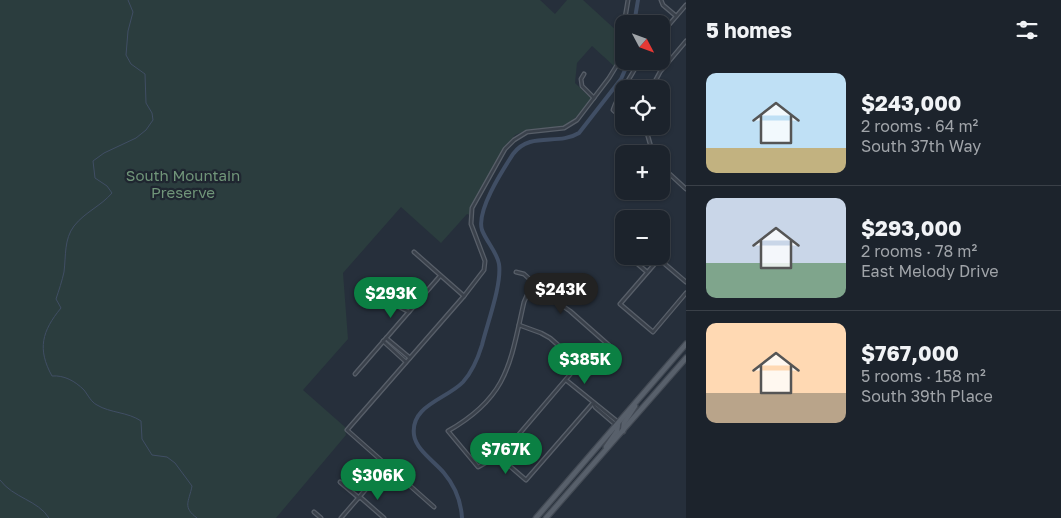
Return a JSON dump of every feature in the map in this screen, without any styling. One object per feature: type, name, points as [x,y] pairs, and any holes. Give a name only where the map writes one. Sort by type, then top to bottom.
[{"type":"main road","points":[[546,518],[604,453],[637,400],[686,344]]},
{"type":"main road","points":[[536,518],[686,358]]},
{"type":"main road","points":[[665,368],[672,374]]},
{"type":"street","points":[[626,15],[628,0]]},
{"type":"street","points":[[662,0],[663,5],[676,16]]},
{"type":"street","points":[[670,23],[686,5]]},
{"type":"street","points":[[656,80],[660,72],[686,41]]},
{"type":"street","points":[[434,507],[347,430],[478,280],[484,270],[485,261],[473,231],[472,208],[506,148],[514,140],[527,132],[569,126],[577,120],[615,68]]},
{"type":"street","points":[[584,74],[581,79],[582,86],[594,98]]},
{"type":"street","points":[[670,175],[686,190]]},
{"type":"street","points":[[414,252],[464,296]]},
{"type":"street","points":[[686,282],[659,259],[620,304],[653,332],[686,293]]},
{"type":"street","points":[[639,265],[648,273]]},
{"type":"street","points":[[516,272],[524,274],[612,348],[590,373],[541,333],[519,325]]},
{"type":"street","points":[[355,374],[440,276]]},
{"type":"street","points":[[534,284],[528,293],[503,380],[491,398],[473,416],[448,431],[478,467],[498,456],[579,364]]},
{"type":"street","points":[[378,286],[382,297],[409,312]]},
{"type":"street","points":[[386,338],[410,358]]},
{"type":"street","points":[[383,341],[406,362]]},
{"type":"street","points":[[566,380],[593,403],[595,407],[621,427]]},
{"type":"street","points":[[498,456],[526,480],[593,403]]},
{"type":"street","points":[[341,518],[386,466]]},
{"type":"street","points":[[340,482],[384,518]]},
{"type":"street","points":[[314,512],[321,518]]},
{"type":"green space","name":"South Mountain Preserve","points":[[0,0],[540,0],[555,14],[567,0],[583,0],[615,29],[614,66],[592,46],[577,63],[575,83],[592,99],[570,124],[527,130],[515,135],[504,148],[476,197],[470,215],[467,214],[441,243],[401,207],[343,273],[348,339],[303,390],[345,427],[346,435],[276,518],[0,518]]},
{"type":"waterway","points":[[128,0],[133,12],[128,31],[126,55],[131,64],[145,74],[146,103],[152,113],[153,120],[146,130],[136,138],[104,153],[93,161],[95,178],[107,186],[112,193],[78,221],[68,236],[64,272],[56,299],[61,308],[49,325],[46,333],[43,349],[44,357],[52,376],[61,376],[73,381],[84,390],[93,402],[102,408],[141,421],[142,439],[152,455],[167,457],[175,463],[192,486],[188,507],[189,511],[197,518]]},
{"type":"waterway","points":[[636,15],[638,0]]},
{"type":"waterway","points":[[462,518],[459,500],[454,488],[444,473],[418,446],[414,435],[414,425],[418,416],[424,410],[463,382],[479,355],[496,293],[499,273],[498,260],[482,230],[481,222],[486,202],[503,170],[520,147],[536,141],[562,139],[579,133],[621,79],[625,70]]},
{"type":"waterway","points":[[0,480],[12,491],[39,507],[49,518]]}]
